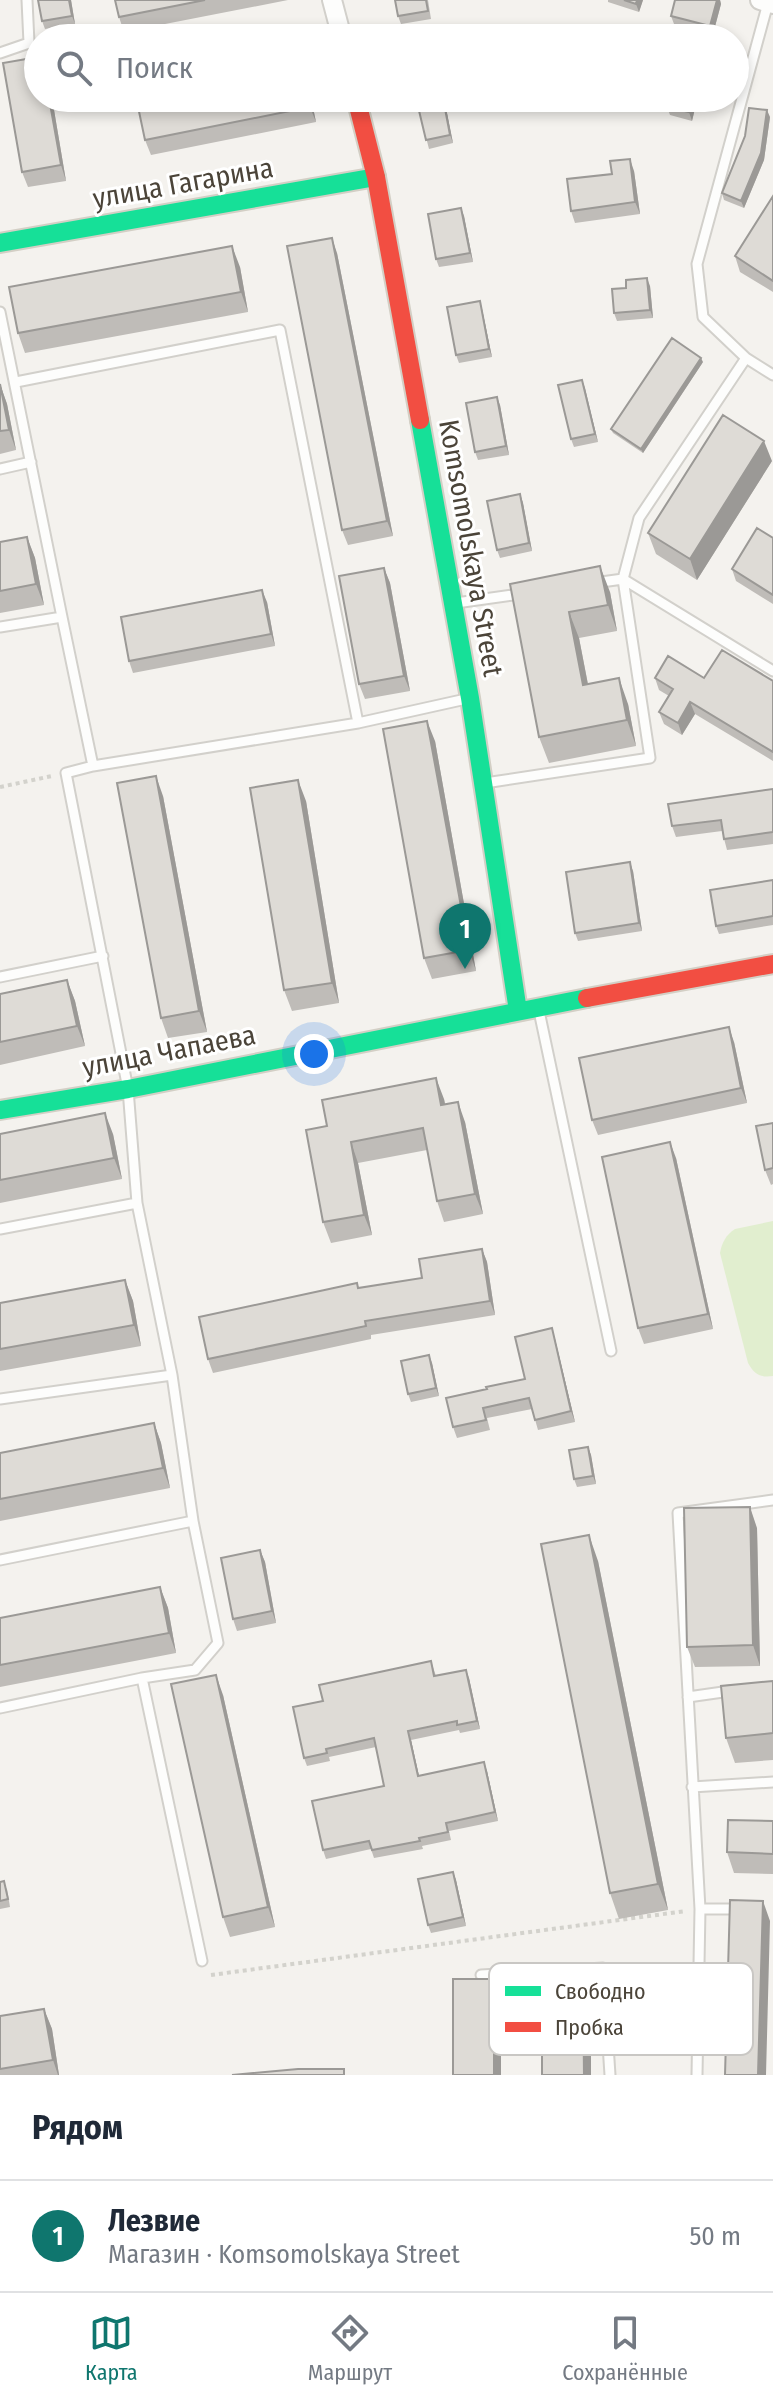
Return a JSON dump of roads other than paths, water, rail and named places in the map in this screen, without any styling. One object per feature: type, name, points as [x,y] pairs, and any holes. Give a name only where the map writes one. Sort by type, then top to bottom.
[{"type":"street","points":[[332,0],[338,24]]},
{"type":"street","name":"Komsomolskaya Street","points":[[360,112],[376,177],[470,698],[518,1011]]},
{"type":"street","name":"улица Гагарина","points":[[0,243],[376,177]]},
{"type":"street","name":"улица Чапаева","points":[[0,1110],[128,1089],[773,964]]},
{"type":"lane","points":[[27,0],[28,24]]},
{"type":"lane","points":[[749,69],[767,2]]},
{"type":"lane","points":[[0,53],[24,45]]},
{"type":"lane","points":[[738,112],[697,264],[703,317],[746,358],[773,375]]},
{"type":"lane","points":[[0,312],[93,766]]},
{"type":"lane","points":[[16,382],[280,330],[358,723]]},
{"type":"lane","points":[[483,783],[650,758],[623,579],[639,518],[746,358]]},
{"type":"lane","points":[[0,469],[31,462]]},
{"type":"lane","points":[[576,585],[623,579],[773,671]]},
{"type":"lane","points":[[453,604],[530,592]]},
{"type":"lane","points":[[0,627],[62,617]]},
{"type":"lane","points":[[0,1708],[195,1670],[218,1643],[193,1521],[172,1375],[137,1203],[128,1089],[66,773],[358,723],[470,698]]},
{"type":"lane","points":[[0,977],[103,956]]},
{"type":"lane","points":[[539,1007],[611,1351]]},
{"type":"lane","points":[[0,1229],[137,1203]]},
{"type":"lane","points":[[0,1399],[172,1375]]},
{"type":"lane","points":[[699,1963],[700,1909],[678,1513],[773,1500]]},
{"type":"lane","points":[[0,1560],[193,1521]]},
{"type":"lane","points":[[142,1678],[202,1961]]},
{"type":"lane","points":[[688,1697],[745,1689]]},
{"type":"lane","points":[[692,1787],[773,1782]]},
{"type":"lane","points":[[700,1909],[758,1909]]},
{"type":"lane","points":[[481,1975],[489,1975]]},
{"type":"lane","points":[[609,2055],[610,2075]]},
{"type":"lane","points":[[697,2055],[697,2075]]},
{"type":"place","name":"Лезвие","points":[[465,969]]}]
